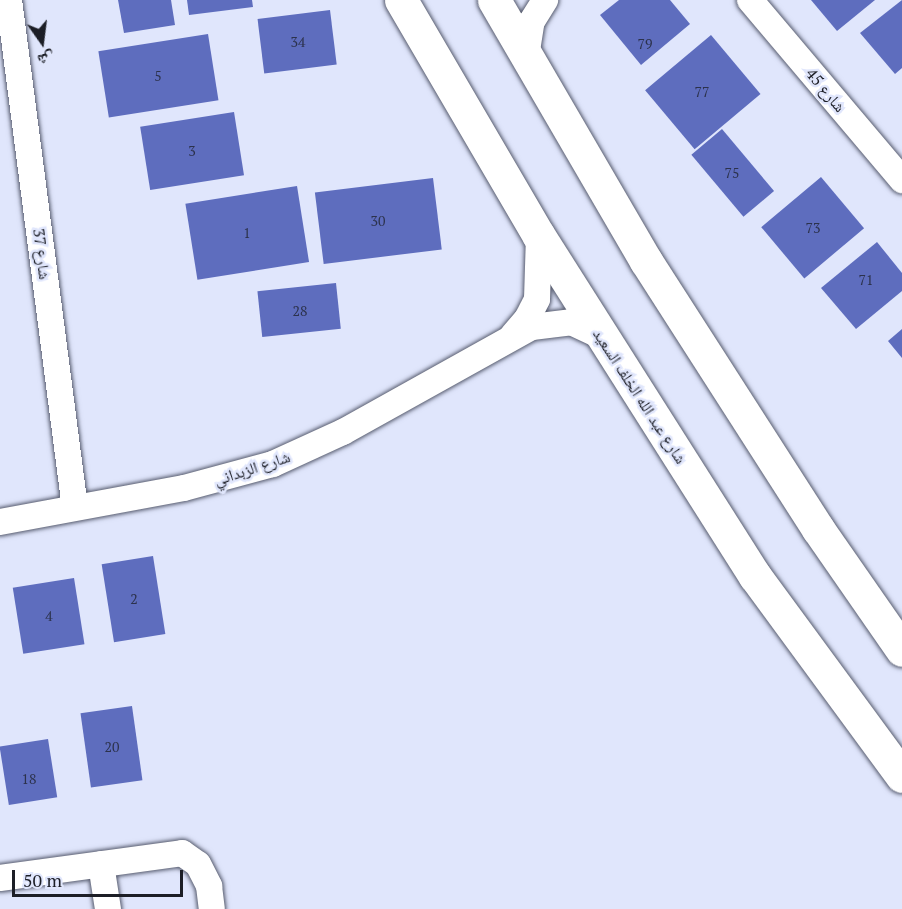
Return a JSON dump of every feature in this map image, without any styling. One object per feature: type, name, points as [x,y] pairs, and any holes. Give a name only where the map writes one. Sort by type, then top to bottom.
[{"type":"main road","name":"شارع عبد الله الخلف السعيد","points":[[401,0],[539,236],[755,576],[900,771]]},
{"type":"main road","points":[[494,0],[646,261],[818,529],[902,650]]},
{"type":"street","name":"شارع 37","points":[[9,0],[75,508]]},
{"type":"street","points":[[526,57],[532,21],[545,0]]},
{"type":"street","name":"شارع 45","points":[[750,0],[902,180]]},
{"type":"street","name":"شارع الزبداني","points":[[513,335],[528,320],[537,299],[539,236]]},
{"type":"street","name":"شارع الزبداني","points":[[0,522],[184,488],[273,464],[343,432],[513,335],[550,323],[571,322],[601,336]]},
{"type":"street","points":[[0,878],[182,854],[198,864],[209,886],[212,909]]},
{"type":"street","points":[[101,864],[108,909]]},
{"type":"building","points":[[118,0],[171,0],[175,25],[124,33]]},
{"type":"building","points":[[187,0],[252,0],[253,7],[189,15]]},
{"type":"building","points":[[619,0],[670,0],[690,24],[641,65],[600,15]]},
{"type":"building","points":[[811,0],[875,0],[837,31]]},
{"type":"building","points":[[902,0],[902,68],[895,74],[860,33]]},
{"type":"building","points":[[330,10],[337,65],[264,73],[258,19]]},
{"type":"building","points":[[208,34],[218,100],[109,118],[98,51]]},
{"type":"building","points":[[711,35],[760,94],[695,149],[645,90]]},
{"type":"building","points":[[234,112],[244,175],[150,190],[140,127]]},
{"type":"building","points":[[722,129],[774,191],[743,217],[691,155]]},
{"type":"building","points":[[821,177],[864,228],[804,278],[761,227]]},
{"type":"building","points":[[433,178],[442,249],[324,264],[315,193]]},
{"type":"building","points":[[297,186],[309,262],[197,280],[185,204]]},
{"type":"building","points":[[877,242],[902,273],[902,291],[856,329],[821,288]]},
{"type":"building","points":[[336,283],[341,329],[262,337],[257,291]]},
{"type":"building","points":[[902,329],[902,358],[888,341]]},
{"type":"building","points":[[153,556],[165,634],[114,642],[102,564]]},
{"type":"building","points":[[74,578],[84,644],[23,654],[13,588]]},
{"type":"building","points":[[132,706],[142,780],[91,788],[81,713]]},
{"type":"building","points":[[48,739],[57,797],[9,805],[0,747]]}]
